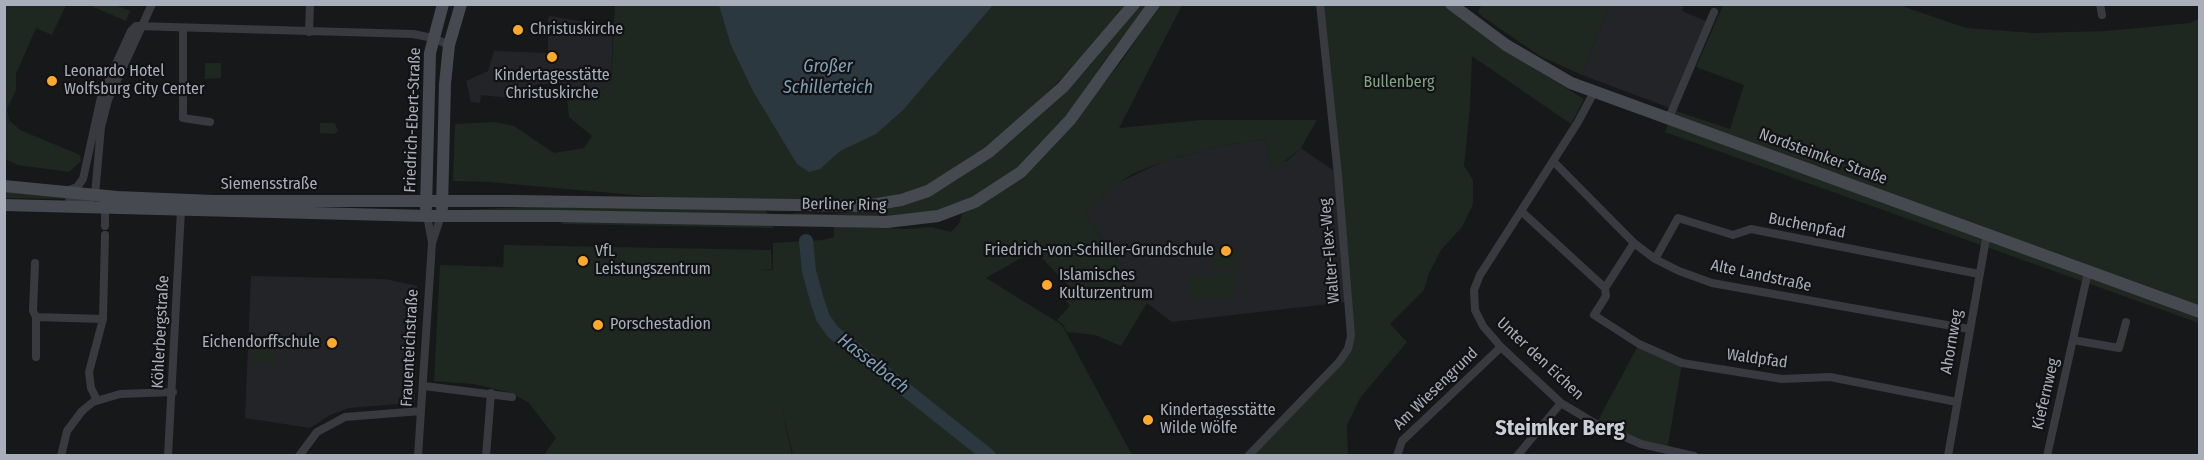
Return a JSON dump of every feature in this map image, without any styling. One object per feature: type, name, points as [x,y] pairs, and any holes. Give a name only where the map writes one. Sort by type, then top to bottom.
[{"type":"main road","name":"Friedrich-Ebert-Straße","points":[[427,216],[430,53],[443,4]]},
{"type":"main road","name":"Friedrich-Ebert-Straße","points":[[441,216],[445,84],[449,45],[461,4]]},
{"type":"main road","name":"Berliner Ring","points":[[442,201],[866,206],[901,200],[928,191],[959,174],[1016,130],[1089,60],[1134,4]]},
{"type":"main road","name":"Berliner Ring","points":[[441,216],[888,222],[938,216],[961,209],[995,191],[1035,158],[1070,120],[1154,4]]},
{"type":"main road","name":"Nordsteimker Straße","points":[[1451,4],[1542,68],[1594,92],[2199,312]]},
{"type":"main road","name":"Siemensstraße","points":[[4,177],[29,187]]},
{"type":"main road","name":"Siemensstraße","points":[[4,186],[95,195],[213,201],[442,201]]},
{"type":"main road","name":"Siemensstraße","points":[[5,205],[441,216]]},
{"type":"street","points":[[95,195],[98,152],[106,109],[116,80],[152,4]]},
{"type":"street","points":[[309,32],[310,4]]},
{"type":"street","name":"Walter-Flex-Weg","points":[[1248,456],[1339,362],[1348,349],[1351,336],[1338,175],[1320,4]]},
{"type":"street","points":[[2100,4],[2102,15]]},
{"type":"street","points":[[1668,120],[1714,12]]},
{"type":"street","points":[[66,191],[77,187],[84,179],[93,125],[109,77],[130,31],[143,26],[412,34],[433,38],[449,45]]},
{"type":"street","points":[[183,28],[183,118],[210,122]]},
{"type":"street","name":"Unter den Eichen","points":[[1594,92],[1480,275],[1474,290],[1475,310],[1483,326],[1501,346],[1561,403],[1596,424],[1641,444],[1694,456]]},
{"type":"street","name":"Alte Landstraße","points":[[1553,161],[1634,243],[1655,259],[1712,283],[1969,329]]},
{"type":"street","name":"Siemensstraße","points":[[52,207],[69,201],[88,201],[95,195]]},
{"type":"street","points":[[97,400],[91,388],[89,372],[103,319],[105,208]]},
{"type":"street","name":"Köhlerbergstraße","points":[[168,456],[181,210]]},
{"type":"street","points":[[1521,211],[1605,288]]},
{"type":"street","name":"Frauenteichstraße","points":[[418,456],[432,243],[427,216]]},
{"type":"street","name":"Frauenteichstraße","points":[[432,243],[441,216]]},
{"type":"street","name":"Buchenpfad","points":[[1655,259],[1678,218],[1734,235],[1751,229],[1979,274]]},
{"type":"street","name":"Ahornweg","points":[[1948,456],[1987,233]]},
{"type":"street","name":"Waldpfad","points":[[1634,243],[1605,288],[1606,296],[1594,315],[1639,344],[1675,360],[1782,379],[1830,377],[1957,402]]},
{"type":"street","points":[[36,263],[33,312],[36,317],[36,357]]},
{"type":"street","name":"Kiefernweg","points":[[2047,456],[2088,272]]},
{"type":"street","points":[[36,317],[103,319]]},
{"type":"street","name":"Kiefernweg","points":[[2073,340],[2119,348],[2126,322]]},
{"type":"street","name":"Am Wiesengrund","points":[[1397,456],[1402,441],[1501,346]]},
{"type":"street","points":[[424,386],[512,397]]},
{"type":"street","points":[[61,456],[67,431],[72,422],[97,400],[120,394],[173,392]]},
{"type":"street","points":[[486,456],[491,393]]},
{"type":"street","points":[[1517,456],[1561,403]]},
{"type":"street","points":[[299,456],[317,432],[345,417],[421,411]]},
{"type":"shaded area","points":[[1609,5],[1684,5],[1682,11],[1708,22],[1670,108],[1582,75]]},
{"type":"shaded area","name":"Kindertagesstätte Christuskirche","points":[[550,16],[613,27],[611,83],[591,99],[567,98],[565,84],[538,84],[509,98],[481,95],[480,103],[471,102],[466,81],[488,71],[494,51],[548,53],[548,18]]},
{"type":"shaded area","name":"Friedrich-von-Schiller-Grundschule","points":[[1266,139],[1271,166],[1287,161],[1301,148],[1337,173],[1346,302],[1172,322],[1147,303],[1085,214],[1120,182],[1162,162],[1220,146]]},
{"type":"shaded area","name":"Eichendorffschule","points":[[251,276],[385,279],[417,286],[415,400],[411,403],[349,408],[330,415],[310,428],[245,418]]},
{"type":"green space","points":[[1482,4],[1609,5],[1582,75],[1540,56],[1483,17],[1478,12]]},
{"type":"green space","points":[[5,5],[66,5],[52,35],[36,28],[16,74],[16,90],[7,109],[9,120],[20,130],[80,155],[81,161],[69,172],[18,165],[5,159]]},
{"type":"green space","points":[[89,5],[115,5],[130,11],[126,21]]},
{"type":"green space","points":[[615,5],[1126,5],[1077,63],[1037,103],[987,146],[926,186],[889,197],[864,201],[667,198],[489,182],[453,181],[455,124],[496,122],[514,126],[554,153],[584,148],[592,136],[569,117],[567,98],[591,99],[611,83]]},
{"type":"green space","points":[[1139,5],[1149,5],[1059,127],[1030,158],[988,191],[949,208],[906,216],[794,216],[794,213],[832,214],[884,209],[929,196],[957,180],[1041,114],[1092,63]]},
{"type":"green space","points":[[1160,5],[1182,5],[1119,128],[1201,120],[1317,120],[1301,148],[1280,165],[1271,167],[1266,139],[1220,146],[1162,162],[1132,174],[1085,214],[1147,303],[1121,346],[1095,335],[1067,332],[1063,324],[1057,320],[1070,306],[1066,301],[1074,292],[1042,258],[1044,256],[1037,249],[986,278],[1062,325],[1132,455],[793,455],[780,401],[792,455],[544,455],[556,438],[529,403],[512,393],[474,384],[434,381],[440,265],[503,267],[504,245],[771,250],[772,269],[759,270],[773,270],[773,243],[823,240],[834,237],[834,226],[906,229],[931,227],[951,232],[959,224],[962,214],[992,198],[1064,133],[1121,62]]},
{"type":"green space","name":"Bullenberg","points":[[1322,5],[1444,5],[1506,51],[1584,99],[1571,124],[1472,56],[1464,166],[1473,180],[1473,204],[1462,227],[1441,250],[1429,273],[1424,290],[1390,324],[1407,342],[1360,398],[1347,425],[1348,455],[1252,456],[1342,364],[1354,337]]},
{"type":"green space","points":[[1723,5],[1899,5],[1966,28],[2033,33],[2106,31],[2190,23],[2199,19],[2199,323],[1665,132],[1673,110],[1730,129],[1744,85],[1696,67]]},
{"type":"green space","points":[[205,63],[221,63],[221,78],[205,79]]},
{"type":"green space","points":[[320,123],[335,123],[338,131],[334,134],[320,133]]},
{"type":"green space","points":[[5,191],[31,192],[74,199],[5,198]]},
{"type":"green space","points":[[546,206],[765,210],[769,215],[464,210]]},
{"type":"green space","points":[[562,220],[770,225],[775,228],[562,224]]},
{"type":"green space","points":[[1213,252],[1239,253],[1239,268],[1212,267]]},
{"type":"green space","points":[[1234,273],[1236,296],[1190,300],[1188,277]]},
{"type":"green space","points":[[1639,344],[1682,363],[1667,451],[1596,424]]},
{"type":"green space","points":[[253,349],[276,350],[276,363],[252,363]]},
{"type":"water","name":"Großer Schillerteich","points":[[719,5],[993,5],[903,110],[876,134],[840,151],[820,169],[809,172],[797,164],[753,91],[731,45]]},
{"type":"waterway","name":"Hasselbach","points":[[806,241],[809,271],[817,300],[823,318],[833,332],[989,456]]},
{"type":"place","name":"Christuskirche","points":[[518,30]]},
{"type":"place","name":"Kindertagesstätte Christuskirche","points":[[552,57]]},
{"type":"place","name":"Leonardo Hotel Wolfsburg City Center","points":[[52,81]]},
{"type":"place","name":"Friedrich-von-Schiller-Grundschule","points":[[1226,251]]},
{"type":"place","name":"VfL Leistungszentrum","points":[[583,261]]},
{"type":"place","name":"Islamisches Kulturzentrum","points":[[1047,285]]},
{"type":"place","name":"Porschestadion","points":[[598,325]]},
{"type":"place","name":"Eichendorffschule","points":[[332,343]]},
{"type":"place","name":"Kindertagesstätte Wilde Wölfe","points":[[1148,420]]},
{"type":"district","name":"Steimker Berg","points":[[1560,429]]}]
